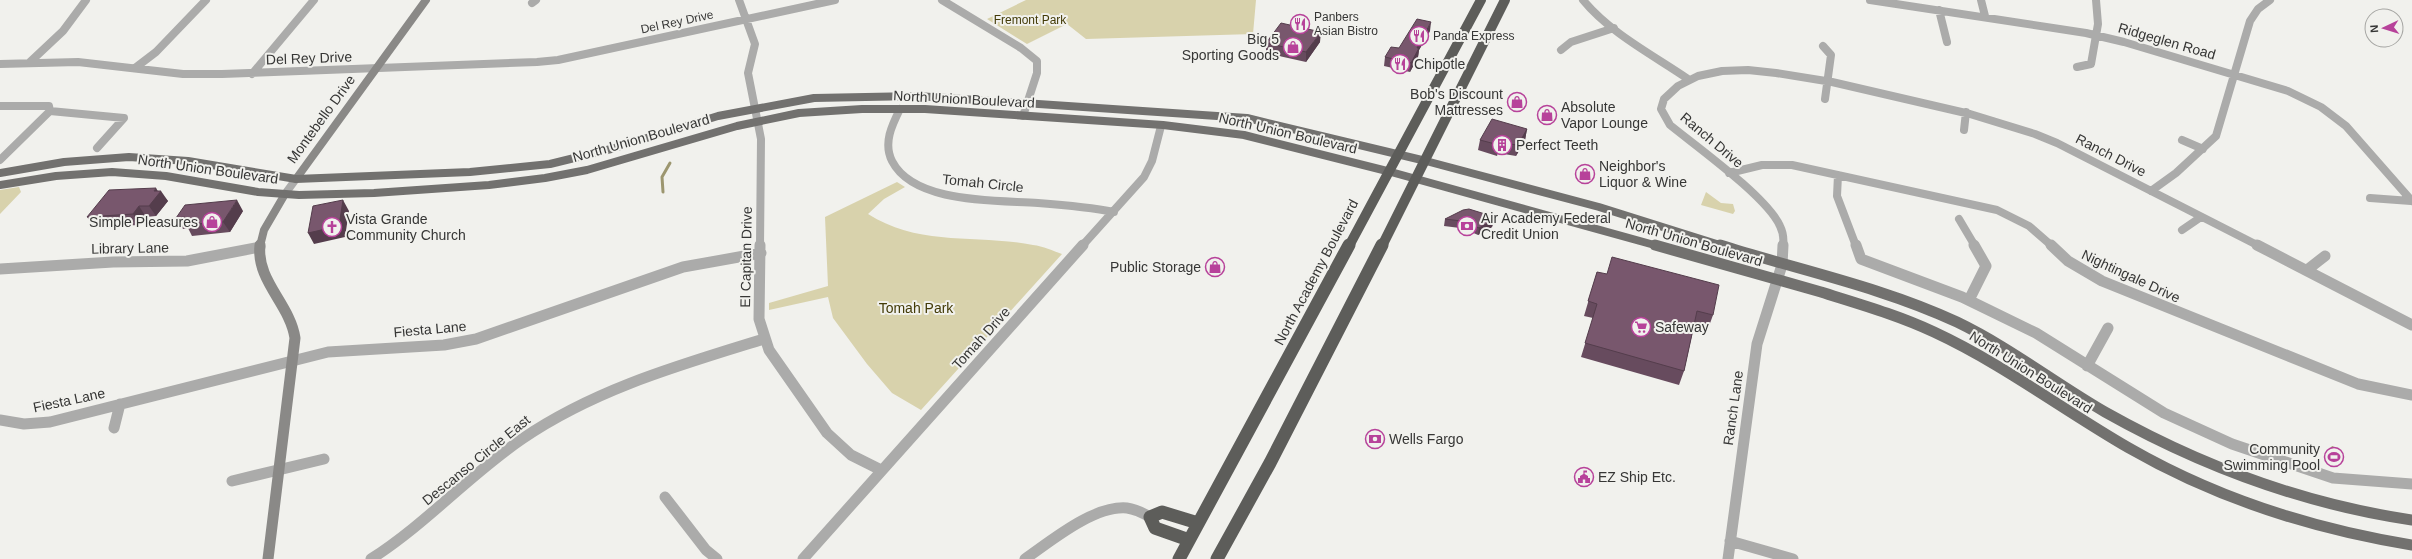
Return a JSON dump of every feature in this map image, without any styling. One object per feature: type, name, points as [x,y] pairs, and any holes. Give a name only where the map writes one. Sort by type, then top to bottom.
[{"type":"highway","name":"North Academy Boulevard","points":[[1179,559],[1252,427],[1481,0]]},
{"type":"highway","points":[[1217,559],[1270,463],[1426,161],[1505,0]]},
{"type":"highway","points":[[1189,540],[1155,528],[1150,517],[1162,512],[1198,523]]},
{"type":"main road","name":"North Union Boulevard","points":[[0,173],[54,163],[115,158],[158,158],[193,162],[268,177],[296,179],[470,172],[550,164],[611,149],[718,116],[814,98],[892,96],[1246,118],[1426,161],[1599,207],[1782,265],[1892,296],[1956,322],[2041,369],[2137,430],[2181,452],[2233,474],[2322,503],[2363,513],[2412,520]]},
{"type":"main road","name":"North Union Boulevard","points":[[0,185],[71,174],[124,172],[169,176],[245,191],[285,194],[469,187],[548,178],[594,168],[692,137],[758,120],[821,111],[900,109],[1023,116],[1209,130],[1252,137],[1389,171],[1875,309],[1941,335],[2020,378],[2099,431],[2184,476],[2268,509],[2317,524],[2391,542],[2412,544]]},
{"type":"main road","points":[[0,178],[41,170],[54,163]]},
{"type":"street","points":[[30,62],[63,31],[86,0]]},
{"type":"street","points":[[135,68],[156,52],[206,0]]},
{"type":"street","points":[[252,74],[314,0]]},
{"type":"street","name":"Montebello Drive","points":[[268,559],[293,361],[294,338],[292,321],[285,306],[264,278],[260,267],[260,247],[266,228],[285,194],[426,0]]},
{"type":"street","name":"El Capitan Drive","points":[[739,0],[755,44],[748,73],[761,139],[761,253],[759,319],[764,339],[769,350],[827,433],[851,455],[881,470]]},
{"type":"street","name":"Del Rey Drive","points":[[0,64],[30,62],[78,62],[183,74],[252,74],[537,62],[617,43],[746,19],[835,0]]},
{"type":"street","points":[[942,0],[1021,48],[1036,61],[1037,74],[1023,116]]},
{"type":"street","points":[[1583,0],[1593,12],[1614,28],[1669,64],[1669,67],[1691,78]]},
{"type":"street","name":"Ridgeglen Road","points":[[1870,0],[2038,24],[2097,36],[2288,91],[2321,107],[2346,126],[2412,201]]},
{"type":"street","points":[[1981,0],[1985,16]]},
{"type":"street","points":[[2077,67],[2091,64],[2097,36],[2096,0]]},
{"type":"street","points":[[2151,191],[2203,149],[2219,130],[2236,75],[2250,21],[2258,9],[2270,0]]},
{"type":"street","points":[[1939,10],[1947,42]]},
{"type":"street","points":[[1561,50],[1571,42],[1614,28]]},
{"type":"street","points":[[1822,46],[1831,55],[1825,99]]},
{"type":"street","name":"Ranch Drive","points":[[1782,265],[1784,238],[1773,213],[1764,203],[1729,173],[1682,136],[1663,117],[1661,109],[1665,97],[1691,78],[1719,71],[1756,71],[1827,82],[1966,112],[2008,119],[2412,324]]},
{"type":"street","points":[[0,106],[49,106],[50,111]]},
{"type":"street","name":"Tomah Circle","points":[[900,109],[888,138],[888,150],[898,170],[917,186],[937,193],[964,198],[1079,206],[1114,212]]},
{"type":"street","points":[[0,160],[50,111],[109,115],[124,118],[97,148]]},
{"type":"street","points":[[1964,130],[1966,112]]},
{"type":"street","name":"Tomah Drive","points":[[803,559],[881,470],[1114,212],[1149,169],[1161,126]]},
{"type":"street","points":[[2182,140],[2203,149]]},
{"type":"street","name":"Nightingale Drive","points":[[1729,173],[1768,165],[1792,165],[1997,210],[2029,226],[2068,261],[2082,270],[2125,291],[2358,384],[2379,390],[2412,395]]},
{"type":"street","points":[[1838,175],[1837,196],[1861,258],[1969,300],[2036,333],[2164,413],[2232,444],[2333,478],[2412,484]]},
{"type":"street","name":"Ridgeglen Road","points":[[2370,198],[2412,201]]},
{"type":"street","points":[[2182,230],[2201,217]]},
{"type":"street","points":[[1959,219],[1986,266],[1969,300]]},
{"type":"street","name":"Library Lane","points":[[0,269],[113,262],[187,261],[260,247]]},
{"type":"street","name":"Fiesta Lane","points":[[0,420],[37,424],[293,361],[344,350],[444,345],[469,341],[682,267],[761,253]]},
{"type":"street","points":[[2307,270],[2325,256]]},
{"type":"street","name":"Ranch Lane","points":[[1728,559],[1757,344],[1782,265]]},
{"type":"street","points":[[2087,366],[2108,328]]},
{"type":"street","name":"Descanso Circle East","points":[[371,559],[405,536],[521,440],[581,403],[646,376],[764,339]]},
{"type":"street","name":"Fiesta Lane","points":[[114,428],[120,404]]},
{"type":"street","points":[[232,481],[324,459]]},
{"type":"street","points":[[665,497],[706,550],[717,559]]},
{"type":"street","points":[[1025,559],[1086,520],[1106,511],[1123,508],[1150,517]]},
{"type":"street","points":[[1730,541],[1793,559]]},
{"type":"green space","name":"Fremont Park","points":[[1026,0],[1256,0],[1253,34],[1086,39],[1067,24],[1027,44],[987,19]]},
{"type":"green space","name":"Tomah Park","points":[[897,182],[905,187],[884,199],[868,214],[888,224],[908,231],[949,238],[990,240],[1040,246],[1062,254],[921,410],[892,393],[867,364],[833,318],[828,297],[769,310],[769,303],[828,286],[825,217]]},
{"type":"green space","points":[[19,187],[21,192],[0,214],[0,190]]},
{"type":"green space","points":[[1706,192],[1721,203],[1733,204],[1735,211],[1733,214],[1701,205]]},
{"type":"shaded area","name":"Community Swimming Pool","points":[[2332,446],[2339,449],[2343,461],[2334,467],[2328,464],[2327,453]]},
{"type":"building","points":[[1417,19],[1431,22],[1411,63],[1385,57],[1391,47],[1399,48]]},
{"type":"building","points":[[1281,23],[1321,32],[1306,52],[1266,43]]},
{"type":"building","points":[[1492,119],[1527,129],[1518,145],[1500,143],[1499,145],[1480,140]]},
{"type":"building","points":[[156,188],[154,191],[161,191],[149,206],[139,206],[133,214],[87,217],[109,190]]},
{"type":"building","points":[[237,200],[223,222],[185,225],[189,220],[183,221],[185,217],[176,218],[185,205]]},
{"type":"building","points":[[343,200],[339,226],[308,233],[313,206]]},
{"type":"building","points":[[1469,209],[1485,214],[1494,220],[1479,228],[1468,223],[1465,224],[1461,221],[1445,219],[1463,210]]},
{"type":"building","name":"Safeway","points":[[1612,257],[1719,285],[1713,315],[1697,311],[1684,371],[1585,343],[1597,304],[1588,301],[1597,272],[1607,274]]},
{"type":"waterway","points":[[663,192],[662,177],[670,163]]},
{"type":"place","name":"Panbers Asian Bistro","points":[[1300,24]]},
{"type":"place","name":"Panda Express","points":[[1419,36]]},
{"type":"place","name":"Big 5 Sporting Goods","points":[[1293,47]]},
{"type":"place","name":"Chipotle","points":[[1400,64]]},
{"type":"place","name":"Bob's Discount Mattresses","points":[[1517,102]]},
{"type":"place","name":"Absolute Vapor Lounge","points":[[1547,115]]},
{"type":"place","name":"Perfect Teeth","points":[[1502,145]]},
{"type":"place","name":"Neighbor's Liquor & Wine","points":[[1585,174]]},
{"type":"place","name":"Simple Pleasures","points":[[212,222]]},
{"type":"place","name":"Air Academy Federal Credit Union","points":[[1467,226]]},
{"type":"place","name":"Vista Grande Community Church","points":[[332,227]]},
{"type":"place","name":"Public Storage","points":[[1215,267]]},
{"type":"place","name":"Safeway","points":[[1641,327]]},
{"type":"place","name":"Wells Fargo","points":[[1375,439]]},
{"type":"place","name":"Community Swimming Pool","points":[[2334,457]]},
{"type":"place","name":"EZ Ship Etc.","points":[[1584,477]]}]
